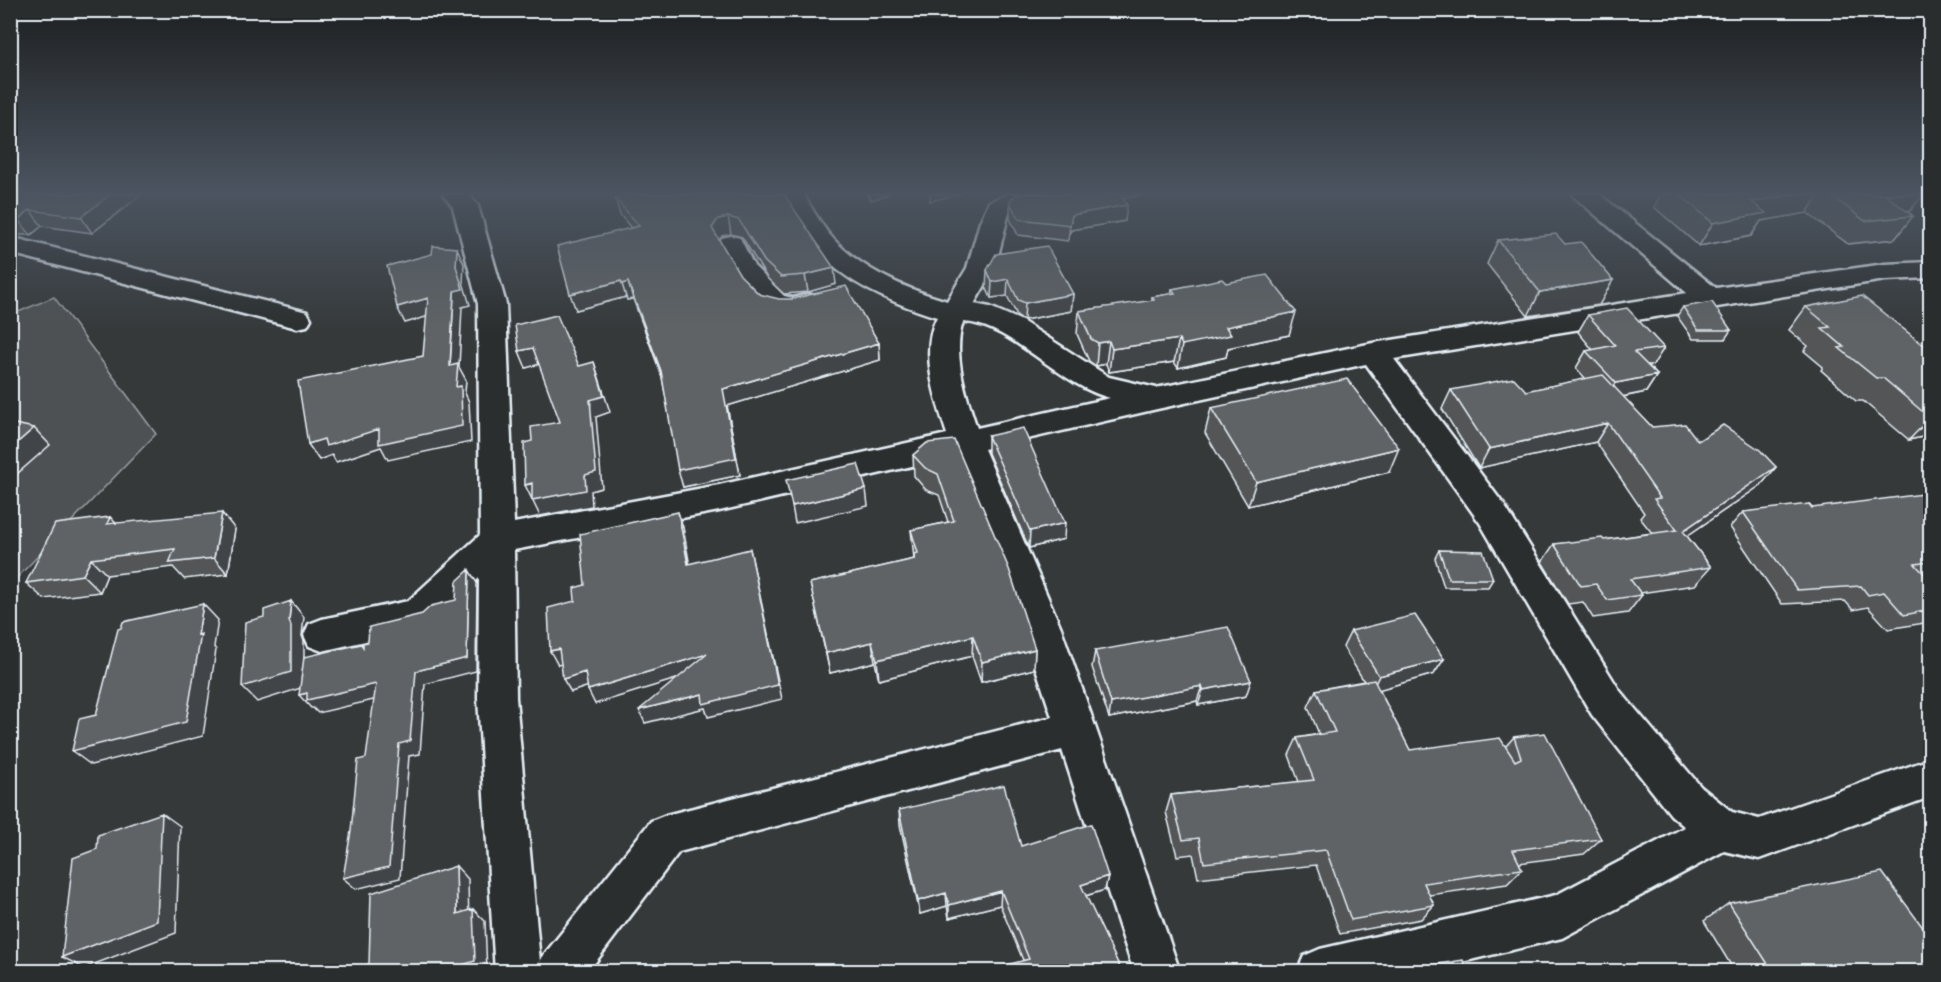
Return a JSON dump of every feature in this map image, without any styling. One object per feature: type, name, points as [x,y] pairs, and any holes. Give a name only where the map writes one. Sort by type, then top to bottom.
[{"type":"street","points":[[474,240],[492,304],[497,540],[497,698],[518,972]]},
{"type":"street","points":[[820,240],[850,267],[878,285],[912,300],[952,312],[980,313],[1012,328],[1100,385],[1157,398]]},
{"type":"street","points":[[987,240],[980,270],[952,312],[944,341],[948,381],[966,442],[1021,571],[1064,689],[1075,729],[1157,972]]},
{"type":"street","points":[[1639,240],[1710,298]]},
{"type":"street","points":[[731,244],[742,269],[775,303],[792,307],[878,285]]},
{"type":"street","points":[[10,245],[297,320]]},
{"type":"street","points":[[322,635],[418,614],[497,540],[624,518],[719,498],[1157,398],[1373,353],[1710,298],[1885,272],[1930,270]]},
{"type":"street","points":[[1373,353],[1492,514],[1606,703],[1686,801],[1721,831],[1759,839],[1930,778]]},
{"type":"street","points":[[559,972],[666,835],[1075,729]]},
{"type":"street","points":[[1320,972],[1562,916],[1721,831]]},
{"type":"shaded area","points":[[54,297],[156,434],[11,584],[11,315]]},
{"type":"building","points":[[582,240],[719,240],[740,275],[759,294],[779,299],[792,299],[846,286],[879,343],[723,389],[736,458],[678,470],[661,371],[628,282],[622,284],[621,281],[570,294],[557,246]]},
{"type":"building","points":[[751,240],[815,240],[834,268],[805,275],[781,277],[764,261]]},
{"type":"building","points":[[1498,240],[1561,240],[1565,244],[1581,242],[1613,280],[1540,292]]},
{"type":"building","points":[[433,246],[457,248],[456,266],[463,289],[454,291],[450,366],[458,364],[456,387],[461,386],[462,426],[379,444],[379,429],[326,446],[324,439],[308,444],[298,381],[423,356],[428,298],[397,307],[387,266],[432,254]]},
{"type":"building","points":[[1047,246],[1073,294],[1025,303],[1018,300],[1008,279],[992,282],[987,270],[996,254]]},
{"type":"building","points":[[1267,275],[1296,312],[1226,327],[1231,335],[1182,345],[1179,339],[1112,349],[1109,341],[1098,343],[1091,339],[1079,311],[1154,300],[1152,297],[1175,293],[1172,289],[1222,279],[1226,283]]},
{"type":"building","points":[[1862,296],[1930,350],[1930,418],[1883,378],[1876,378],[1839,348],[1844,347],[1822,328],[1830,327],[1806,307]]},
{"type":"building","points":[[1712,302],[1731,330],[1698,330],[1683,307]]},
{"type":"building","points":[[1627,308],[1664,348],[1634,352],[1657,375],[1616,383],[1586,351],[1615,345],[1588,315]]},
{"type":"building","points":[[557,315],[579,366],[594,362],[604,396],[590,400],[596,472],[585,475],[586,490],[532,500],[532,483],[525,485],[524,443],[532,441],[531,427],[560,422],[533,348],[519,351],[515,325]]},
{"type":"building","points":[[1603,375],[1652,427],[1685,424],[1698,441],[1723,425],[1760,450],[1776,467],[1683,531],[1711,567],[1630,579],[1642,595],[1607,600],[1596,584],[1581,586],[1554,544],[1677,530],[1654,499],[1660,498],[1608,423],[1489,449],[1451,390],[1514,378],[1526,391]]},
{"type":"building","points":[[1347,379],[1399,448],[1256,482],[1211,408]]},
{"type":"building","points":[[10,423],[34,428],[10,449]]},
{"type":"building","points":[[1023,428],[1065,523],[1030,531],[988,436]]},
{"type":"building","points":[[954,440],[1009,569],[1035,649],[982,662],[973,636],[877,660],[872,642],[826,653],[810,583],[915,559],[914,554],[918,553],[911,530],[954,521],[938,474],[925,468],[913,455],[927,443]]},
{"type":"building","points":[[858,464],[866,489],[792,506],[786,480]]},
{"type":"building","points":[[1923,494],[1930,503],[1930,562],[1915,564],[1930,580],[1930,610],[1904,615],[1884,592],[1868,595],[1861,586],[1797,590],[1743,512],[1809,504],[1812,508]]},
{"type":"building","points":[[678,512],[688,564],[750,549],[778,685],[703,704],[702,694],[639,710],[707,654],[588,690],[585,672],[563,679],[559,649],[550,651],[548,608],[575,601],[574,588],[585,585],[580,534]]},
{"type":"building","points":[[222,513],[214,558],[169,563],[175,549],[91,559],[83,575],[26,583],[55,524],[110,517],[107,524]]},
{"type":"building","points":[[1439,550],[1483,551],[1493,579],[1449,579]]},
{"type":"building","points":[[469,570],[467,658],[416,671],[410,741],[399,744],[389,867],[343,878],[351,831],[358,760],[366,758],[376,684],[307,700],[307,693],[299,695],[304,657],[361,644],[363,647],[363,643],[368,642],[369,627],[422,614],[431,606],[456,600],[457,581]]},
{"type":"building","points":[[291,601],[289,620],[291,672],[242,687],[245,622],[264,617],[264,610]]},
{"type":"building","points":[[203,604],[198,635],[201,634],[186,722],[72,751],[79,719],[96,715],[118,629],[121,628],[123,622]]},
{"type":"building","points":[[1415,615],[1444,659],[1379,676],[1351,631]]},
{"type":"building","points":[[1228,627],[1251,681],[1203,690],[1202,686],[1111,703],[1095,651]]},
{"type":"building","points":[[1374,680],[1410,750],[1500,738],[1515,761],[1521,758],[1514,737],[1545,733],[1601,839],[1513,850],[1522,869],[1424,883],[1434,905],[1351,920],[1326,850],[1204,863],[1199,838],[1183,840],[1171,795],[1314,780],[1297,738],[1335,732],[1316,690]]},
{"type":"building","points":[[1004,785],[1021,846],[1091,824],[1108,876],[1081,885],[1122,972],[981,972],[1029,959],[1001,891],[949,905],[946,893],[918,901],[899,810]]},
{"type":"building","points":[[162,813],[157,921],[62,957],[73,858],[97,849],[98,835]]},
{"type":"building","points":[[456,866],[457,914],[473,909],[475,961],[442,972],[360,972],[360,967],[369,964],[371,893]]},
{"type":"building","points":[[1882,872],[1930,937],[1930,972],[1773,972],[1729,903]]},
{"type":"building","points":[[1463,960],[1468,972],[1388,972]]}]
